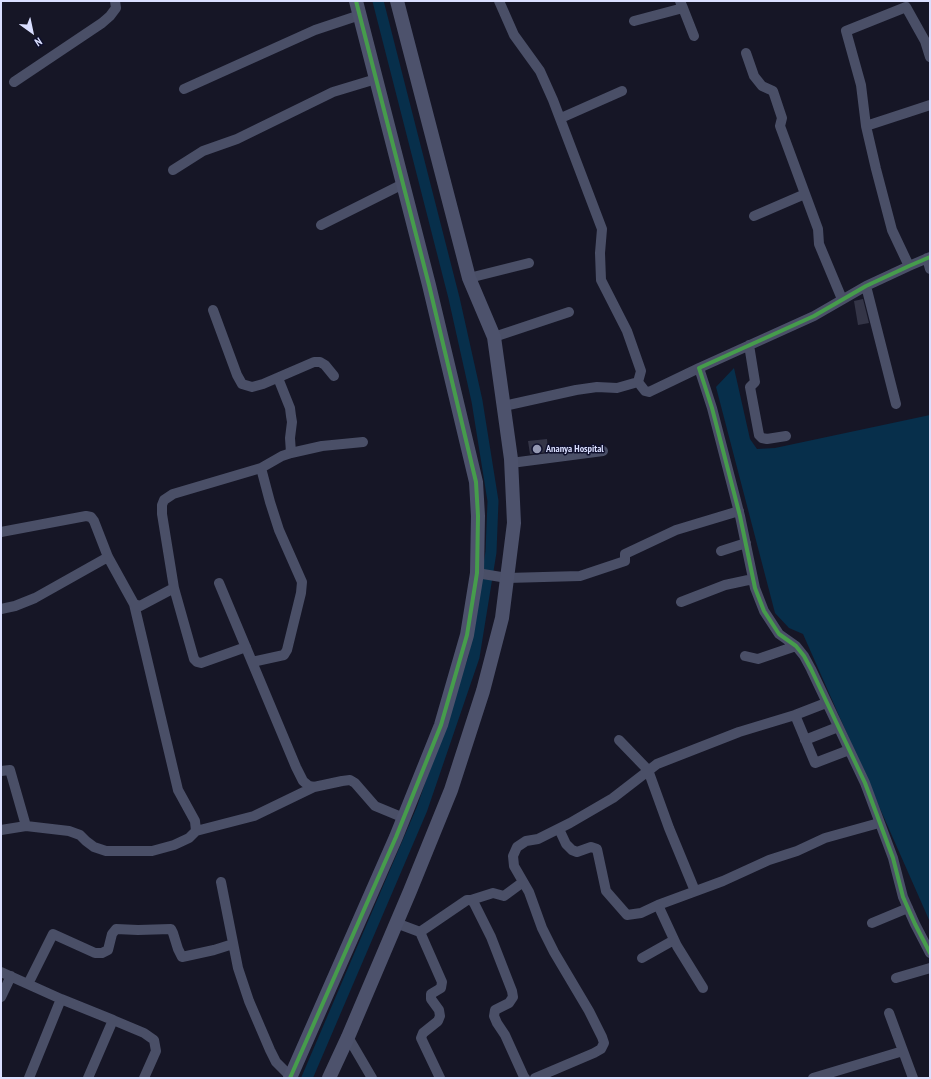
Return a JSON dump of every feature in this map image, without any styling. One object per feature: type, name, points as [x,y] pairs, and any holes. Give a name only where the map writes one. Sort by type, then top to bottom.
[{"type":"street","points":[[14,82],[102,23],[116,8],[115,1]]},
{"type":"street","points":[[221,882],[238,968],[262,1033],[276,1062],[290,1077],[404,818],[441,725],[467,635],[480,573],[476,482],[429,285],[356,1]]},
{"type":"street","points":[[328,1078],[348,1037],[451,790],[483,691],[502,618],[503,577],[514,523],[512,463],[494,337],[469,278],[397,1]]},
{"type":"street","points":[[499,1],[514,34],[540,71],[561,118],[602,229],[600,253],[601,280],[627,331],[641,371],[638,382],[644,391],[649,392],[814,316],[866,286],[928,258],[930,269]]},
{"type":"street","points":[[634,21],[682,4],[694,36]]},
{"type":"street","points":[[909,266],[892,230],[866,126],[861,84],[846,30],[906,7],[925,41],[930,58]]},
{"type":"street","points":[[184,89],[315,30],[360,15]]},
{"type":"street","points":[[746,53],[754,76],[762,86],[773,92],[782,118],[780,126],[818,229],[818,244],[842,299]]},
{"type":"street","points":[[173,170],[203,151],[237,139],[333,92],[376,79]]},
{"type":"street","points":[[561,118],[622,91]]},
{"type":"street","points":[[866,126],[930,105]]},
{"type":"street","points":[[322,225],[403,184]]},
{"type":"street","points":[[754,216],[806,194]]},
{"type":"street","points":[[469,278],[529,263]]},
{"type":"street","points":[[866,286],[896,404]]},
{"type":"street","points":[[214,310],[237,375],[242,384],[246,387],[252,387],[278,378],[314,362],[320,362],[334,376]]},
{"type":"street","points":[[494,337],[569,312]]},
{"type":"street","points":[[749,345],[755,382],[750,387],[759,435],[762,438],[767,439],[786,436]]},
{"type":"street","points":[[699,368],[712,408],[739,511],[753,579],[764,611],[779,634],[796,646],[804,656],[865,783],[893,858],[903,897],[930,953]]},
{"type":"street","points":[[278,378],[290,408],[291,453]]},
{"type":"street","points":[[504,406],[576,390],[598,387],[617,388],[638,382]]},
{"type":"street","points":[[246,647],[202,663],[197,662],[193,655],[174,588],[162,514],[162,505],[164,500],[173,494],[261,468],[282,456],[291,453],[322,446],[363,442]]},
{"type":"street","points":[[512,463],[603,451]]},
{"type":"street","points":[[252,662],[284,655],[287,650],[301,593],[302,582],[279,530],[261,468]]},
{"type":"street","points":[[480,573],[503,577],[580,576],[625,561],[625,554],[676,530],[739,511]]},
{"type":"street","points":[[1,532],[86,516],[91,517],[94,521],[108,557],[134,604],[178,790],[195,821],[196,831]]},
{"type":"street","points":[[720,551],[746,543]]},
{"type":"street","points":[[1,609],[15,606],[35,598],[108,557]]},
{"type":"street","points":[[681,602],[725,585],[753,579]]},
{"type":"street","points":[[219,583],[296,767],[303,781],[309,786],[314,787]]},
{"type":"street","points":[[134,604],[140,606],[174,588]]},
{"type":"street","points":[[745,656],[758,659],[796,646]]},
{"type":"street","points":[[535,1078],[594,1054],[601,1049],[604,1043],[589,1011],[554,952],[542,928],[529,892],[514,866],[513,856],[517,847],[526,841],[538,839],[559,829],[613,798],[657,764],[739,732],[795,716],[826,704]]},
{"type":"street","points":[[795,716],[815,763],[849,750]]},
{"type":"street","points":[[805,740],[838,727]]},
{"type":"street","points":[[619,740],[648,770],[669,828],[695,891]]},
{"type":"street","points":[[1,771],[10,770],[26,826]]},
{"type":"street","points":[[1,830],[26,826],[75,832],[94,848],[106,850],[152,850],[174,845],[189,838],[196,831],[254,816],[314,787],[350,780],[355,783],[375,806],[404,818]]},
{"type":"street","points":[[559,829],[566,844],[572,850],[577,852],[592,847],[597,850],[606,890],[627,915],[641,913],[658,905],[723,881],[769,860],[797,851],[825,838],[879,823]]},
{"type":"street","points":[[420,932],[467,900],[493,893],[504,896],[523,882]]},
{"type":"street","points":[[471,900],[474,903],[491,937],[512,991],[513,998],[509,1003],[495,1010],[494,1016],[505,1035],[525,1078]]},
{"type":"street","points":[[658,905],[674,940],[703,988]]},
{"type":"street","points":[[872,923],[908,908]]},
{"type":"street","points":[[396,923],[420,932],[442,982],[441,988],[431,994],[431,999],[439,1010],[440,1016],[438,1021],[423,1033],[421,1038],[440,1078]]},
{"type":"street","points":[[28,984],[53,934],[95,953],[102,953],[108,950],[112,934],[116,929],[170,929],[182,957],[233,944]]},
{"type":"street","points":[[642,958],[674,940]]},
{"type":"street","points":[[896,978],[930,968]]},
{"type":"street","points":[[1,972],[61,999],[144,1033],[154,1040],[156,1051],[144,1078]]},
{"type":"street","points":[[1,997],[11,976]]},
{"type":"street","points":[[29,1078],[61,999]]},
{"type":"street","points":[[889,1013],[913,1078]]},
{"type":"street","points":[[88,1078],[113,1020]]},
{"type":"street","points":[[348,1037],[372,1078]]},
{"type":"street","points":[[813,1078],[903,1051]]},
{"type":"water","points":[[734,368],[750,439],[757,449],[775,448],[930,415],[930,922],[803,634],[789,628],[775,613],[716,387]]},
{"type":"building","points":[[863,299],[869,323],[858,325],[854,301]]},
{"type":"building","points":[[547,439],[548,452],[530,454],[528,441]]},
{"type":"waterway","points":[[307,1078],[422,809],[474,657],[491,552],[493,501],[477,401],[454,298],[378,1]]},
{"type":"cycle path","points":[[290,1078],[396,837],[441,725],[467,635],[477,573],[478,516],[476,482],[429,285],[356,1]]},
{"type":"cycle path","points":[[930,257],[866,286],[814,316],[699,368],[712,408],[740,516],[755,588],[764,611],[779,634],[796,646],[804,656],[811,669],[865,783],[893,858],[903,897],[930,953]]},
{"type":"place","name":"Ananya Hospital","points":[[537,449]]}]
